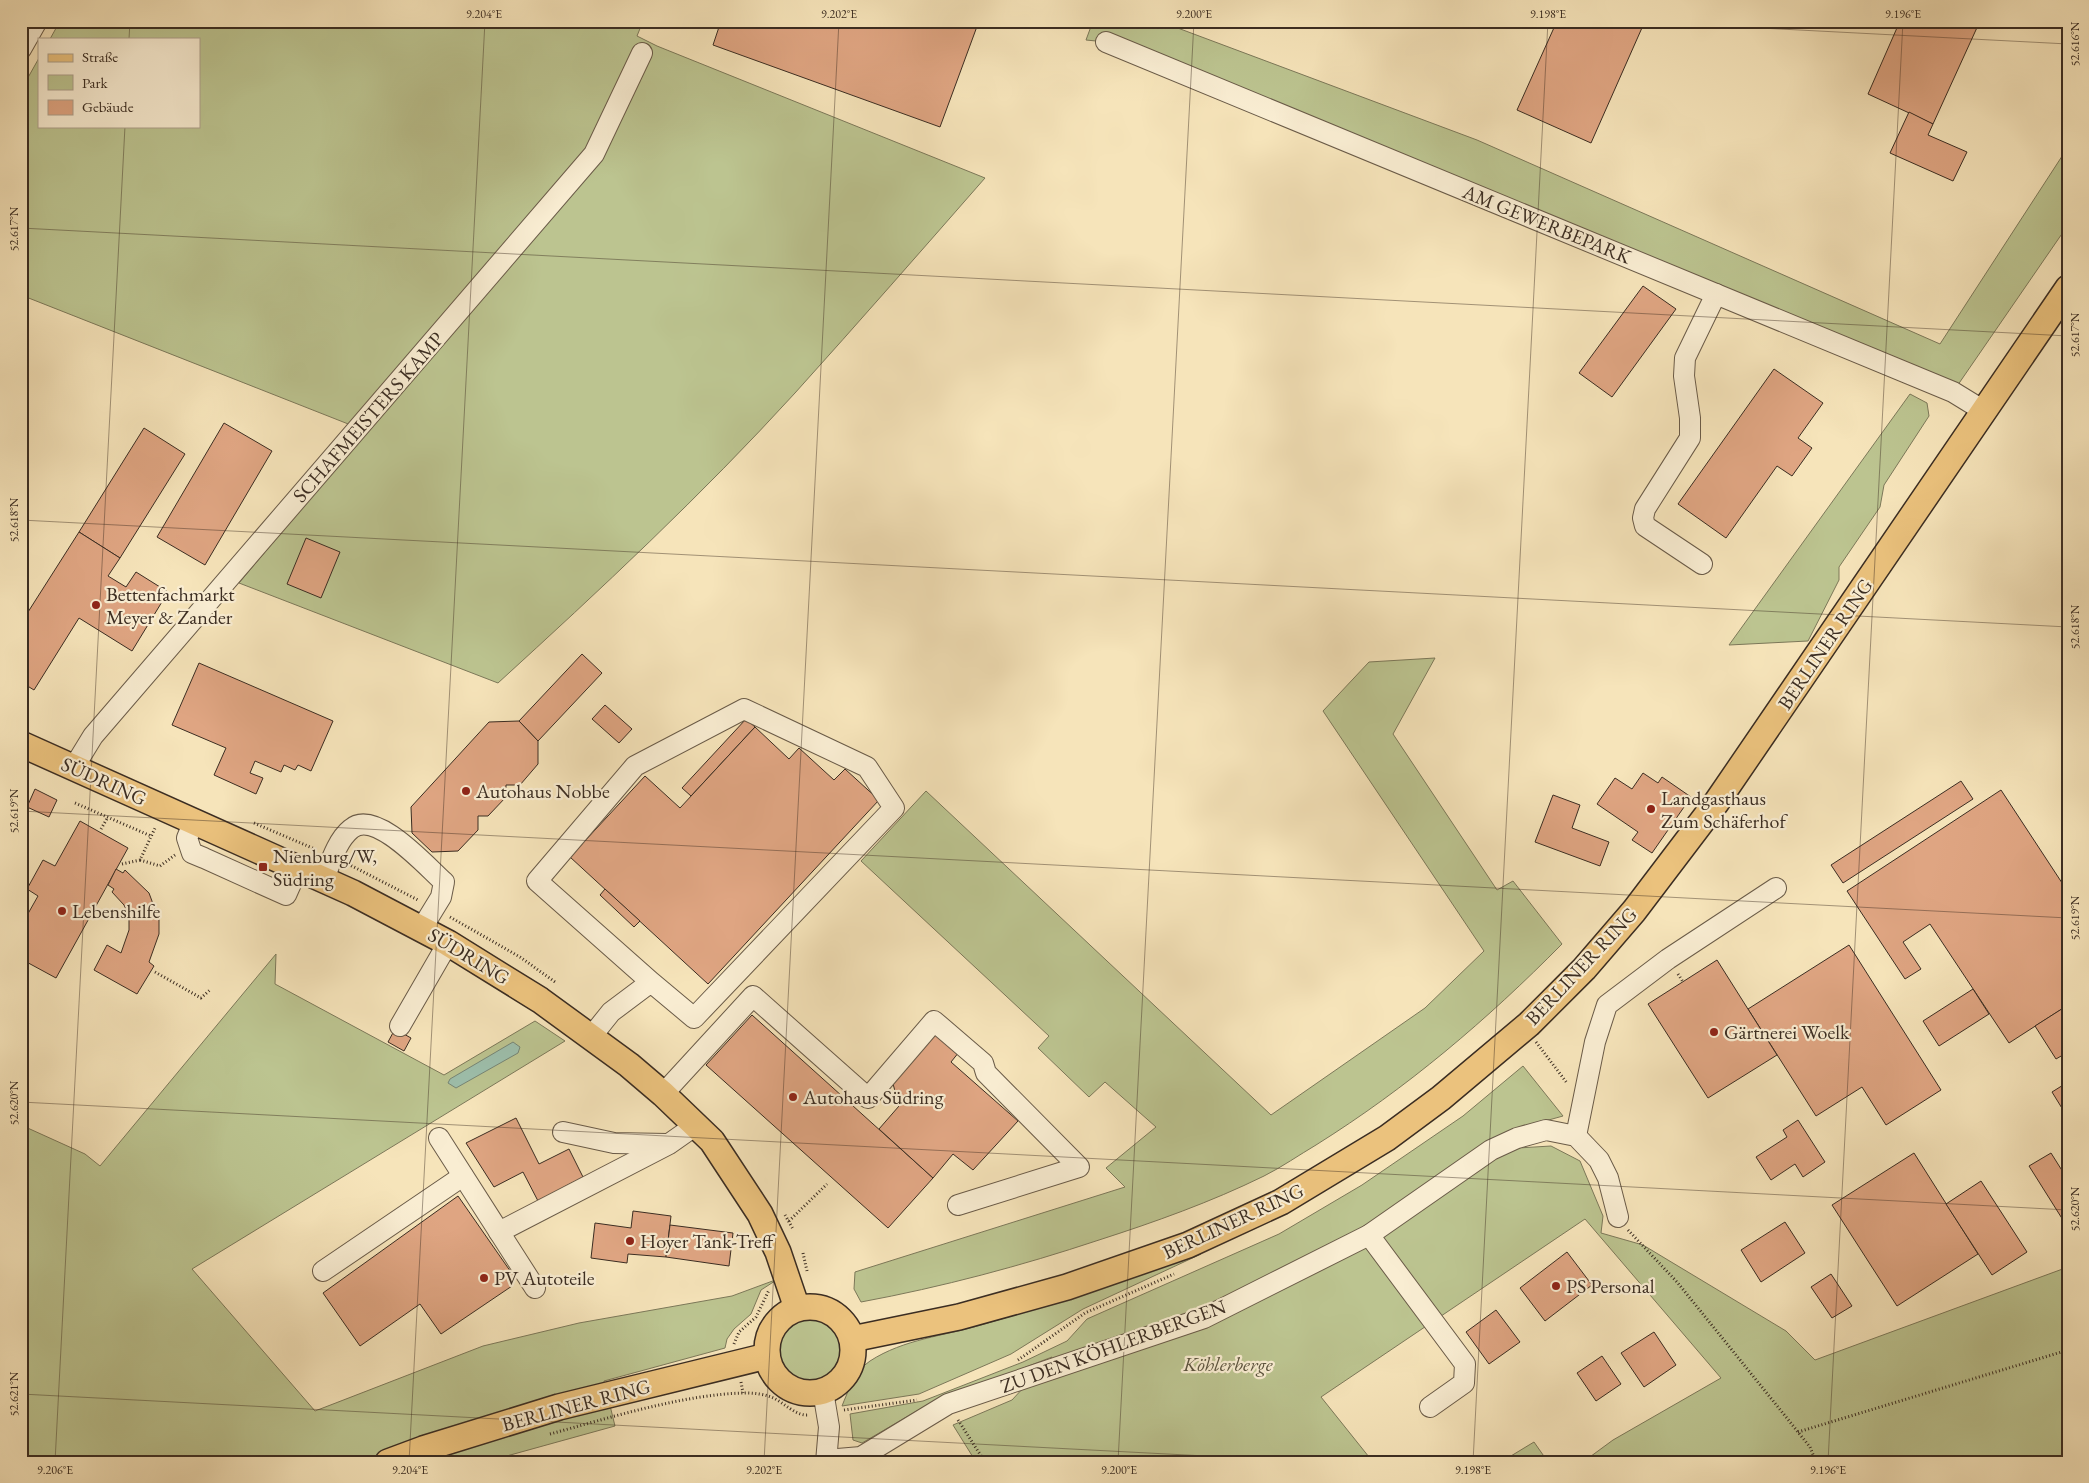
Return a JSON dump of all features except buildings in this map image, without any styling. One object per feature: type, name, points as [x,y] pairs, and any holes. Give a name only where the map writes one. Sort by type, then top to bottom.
[{"type":"main road","name":"BERLINER RING","points":[[852,1339],[1010,1304],[1128,1268],[1188,1245],[1281,1202],[1387,1138],[1442,1098],[1529,1024],[1584,969],[1634,911],[1716,803],[2068,288]]},
{"type":"main road","name":"SÜDRING","points":[[21,744],[324,879],[422,928],[533,995],[591,1037],[663,1094],[696,1125],[729,1164],[760,1214],[778,1252],[797,1308]]},
{"type":"main road","points":[[815,1306],[831,1312],[844,1324],[852,1339],[853,1356],[848,1371],[837,1383],[825,1402],[787,1387],[773,1374],[767,1356],[767,1341],[773,1327],[783,1315],[797,1308],[815,1306]]},
{"type":"main road","name":"BERLINER RING","points":[[388,1462],[423,1448],[559,1407],[738,1365],[767,1356]]},
{"type":"street","points":[[21,49],[37,21]]},
{"type":"street","name":"AM GEWERBEPARK","points":[[1106,42],[1954,392],[1984,411]]},
{"type":"street","name":"SCHAFMEISTERS KAMP","points":[[74,767],[93,736],[594,154],[642,53]]},
{"type":"street","points":[[1702,564],[1645,526],[1643,518],[1645,509],[1690,438],[1692,429],[1684,376],[1685,358],[1716,294]]},
{"type":"street","points":[[744,708],[866,767],[894,808],[694,1018],[651,982],[537,881],[635,766],[744,708]]},
{"type":"street","points":[[194,821],[187,838],[192,853],[286,895],[298,868]]},
{"type":"street","points":[[324,879],[333,857],[350,829],[357,825],[372,824],[397,839],[444,882],[441,898],[422,928]]},
{"type":"street","points":[[1618,1217],[1608,1178],[1599,1160],[1576,1136],[1595,1042],[1607,1005],[1668,959],[1776,888]]},
{"type":"street","points":[[400,1026],[448,943]]},
{"type":"street","points":[[591,1037],[611,1012],[651,982]]},
{"type":"street","points":[[663,1094],[753,996],[868,1098],[934,1021],[983,1063],[986,1073],[1079,1167],[958,1205]]},
{"type":"street","points":[[499,1232],[669,1144],[696,1125]]},
{"type":"street","name":"ZU DEN KÖHLERBERGEN","points":[[827,1461],[861,1457],[948,1404],[1204,1318],[1369,1235],[1491,1150],[1517,1138],[1546,1130],[1576,1136]]},
{"type":"street","points":[[563,1132],[614,1143],[669,1144]]},
{"type":"street","points":[[439,1138],[535,1288]]},
{"type":"street","points":[[323,1271],[463,1176]]},
{"type":"street","points":[[1369,1235],[1465,1364],[1464,1383],[1430,1407]]},
{"type":"street","points":[[825,1402],[830,1427],[827,1461]]},
{"type":"path","points":[[75,803],[151,836]]},
{"type":"path","points":[[140,860],[164,808]]},
{"type":"path","points":[[101,829],[108,817]]},
{"type":"path","points":[[122,864],[140,860],[160,866],[178,853],[192,853]]},
{"type":"path","points":[[155,972],[201,998],[211,989]]},
{"type":"path","points":[[1528,1048],[1542,1035]]},
{"type":"path","points":[[1536,1041],[1568,1085]]},
{"type":"path","points":[[789,1221],[827,1184]]},
{"type":"path","points":[[1618,1217],[1677,1282],[1810,1447],[1816,1462]]},
{"type":"path","points":[[743,1393],[734,1344],[739,1332],[756,1317],[763,1305],[766,1293],[772,1288],[788,1284],[807,1273],[808,1269]]},
{"type":"path","points":[[1010,1363],[1085,1313],[1176,1273]]},
{"type":"path","points":[[1798,1432],[2068,1350]]},
{"type":"path","points":[[546,1435],[709,1396],[743,1393],[772,1398],[802,1416],[825,1402],[922,1400]]},
{"type":"path","points":[[948,1404],[985,1462]]},
{"type":"green space","points":[[60,21],[643,21],[637,36],[657,46],[985,178],[843,340],[760,431],[650,541],[498,683],[239,583],[366,431],[21,295],[21,90],[38,60],[38,128],[200,128],[200,38],[51,38]]},
{"type":"green space","points":[[1093,21],[1159,21],[1477,140],[1940,344],[2068,147],[2068,225],[1953,392],[1106,42],[1086,40]]},
{"type":"green space","points":[[1910,394],[1927,403],[1929,416],[1884,485],[1880,507],[1839,567],[1839,580],[1808,641],[1729,645]]},
{"type":"green space","points":[[1435,658],[1393,734],[1497,890],[1513,881],[1562,944],[1505,999],[1445,1052],[1350,1123],[1264,1176],[1183,1211],[1070,1250],[951,1283],[861,1302],[854,1289],[855,1272],[1125,1187],[1106,1168],[1156,1127],[1105,1082],[1089,1097],[1038,1048],[1049,1036],[861,861],[926,791],[1271,1115],[1425,1008],[1484,951],[1323,711],[1369,662]]},
{"type":"green space","points":[[276,954],[275,984],[444,1075],[535,1021],[565,1041],[192,1269],[315,1411],[483,1346],[579,1323],[732,1296],[778,1279],[761,1290],[751,1314],[734,1329],[727,1339],[725,1348],[604,1381],[615,1426],[485,1462],[21,1462],[21,1125],[85,1154],[100,1166]]},
{"type":"green space","name":"Köhlerberge","points":[[1523,1066],[1563,1116],[1509,1131],[1518,1148],[1551,1146],[1580,1161],[1603,1216],[1601,1233],[1643,1245],[1786,1331],[1815,1360],[2068,1267],[2068,1462],[1583,1462],[1613,1440],[1721,1378],[1585,1219],[1321,1397],[1373,1462],[976,1462],[953,1425],[1012,1400],[1052,1357],[927,1405],[862,1443],[853,1440],[850,1414],[923,1401],[1023,1362],[1067,1341],[1087,1319],[1279,1234],[1362,1185],[1463,1116]]},
{"type":"green space","points":[[1205,1249],[1201,1254],[1083,1309],[1011,1354],[919,1394],[842,1406],[853,1381],[865,1365],[896,1348],[1066,1299]]},
{"type":"green space","points":[[809,1316],[822,1319],[832,1326],[839,1336],[842,1349],[839,1362],[832,1372],[822,1379],[809,1382],[796,1379],[786,1372],[779,1362],[776,1349],[779,1336],[786,1326],[796,1319]]},
{"type":"green space","points":[[1534,1442],[1548,1462],[1501,1462]]},
{"type":"shaded area","points":[[513,1042],[520,1047],[518,1053],[456,1088],[448,1083],[450,1079]]},
{"type":"place","name":"Bettenfachmarkt Meyer & Zander","points":[[96,605]]},
{"type":"place","name":"Autohaus Nobbe","points":[[466,791]]},
{"type":"place","name":"Landgasthaus Zum Schäferhof","points":[[1651,809]]},
{"type":"place","name":"Nienburg/W, Südring","points":[[263,867]]},
{"type":"place","name":"Lebenshilfe","points":[[62,911]]},
{"type":"place","name":"Gärtnerei Woelk","points":[[1714,1032]]},
{"type":"place","name":"Autohaus Südring","points":[[793,1097]]},
{"type":"place","name":"Hoyer Tank-Treff","points":[[630,1241]]},
{"type":"place","name":"PV Autoteile","points":[[484,1278]]},
{"type":"place","name":"PS Personal","points":[[1556,1286]]}]
